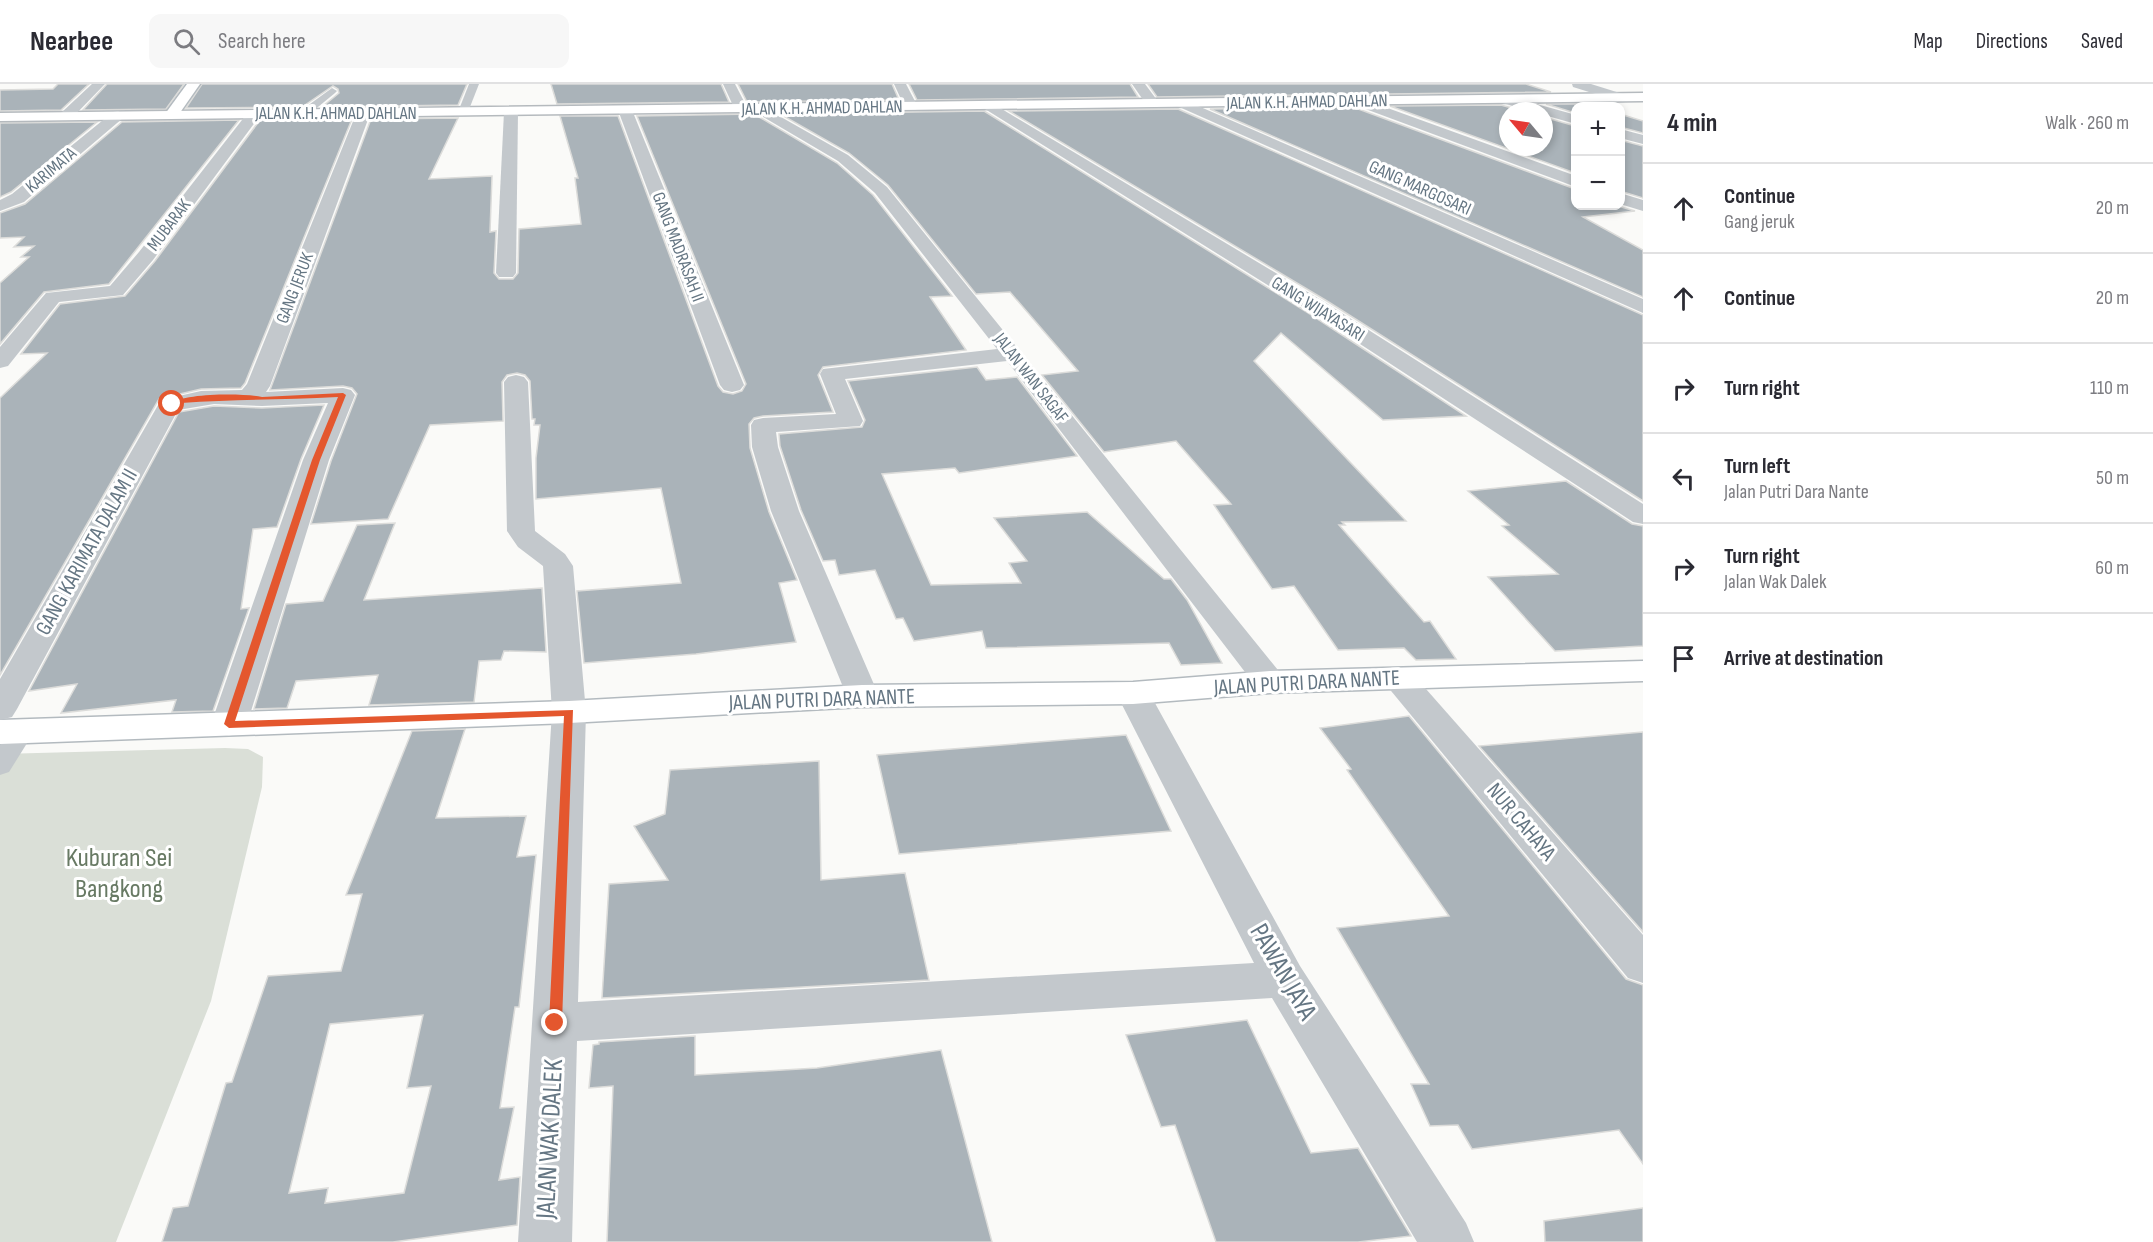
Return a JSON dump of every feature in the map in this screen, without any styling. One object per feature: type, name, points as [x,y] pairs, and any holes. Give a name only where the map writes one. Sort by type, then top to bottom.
[{"type":"main road","points":[[172,114],[194,84]]},
{"type":"main road","name":"JALAN K.H. AHMAD DAHLAN","points":[[0,117],[1633,98]]},
{"type":"main road","name":"JALAN PUTRI DARA NANTE","points":[[7,725],[229,724],[569,712],[862,696],[1133,693],[1270,682],[1643,671]]},
{"type":"street","points":[[66,116],[99,84]]},
{"type":"street","points":[[729,84],[751,109]]},
{"type":"street","points":[[900,84],[911,106]]},
{"type":"street","points":[[1138,84],[1153,104]]},
{"type":"street","points":[[1578,84],[1633,98]]},
{"type":"street","points":[[1504,99],[1571,119]]},
{"type":"street","points":[[1357,101],[1571,181]]},
{"type":"street","name":"GANG MARGOSARI","points":[[1182,103],[1643,307]]},
{"type":"street","name":"GANG WIJAYASARI","points":[[990,106],[1152,204],[1526,439],[1643,516]]},
{"type":"street","name":"JALAN WAN SAGAF","points":[[751,109],[843,158],[881,190],[1270,682]]},
{"type":"street","name":"GANG MADRASAH II","points":[[625,110],[732,384]]},
{"type":"street","points":[[506,273],[511,112]]},
{"type":"street","name":"MUBARAK","points":[[30,327],[51,298],[60,295],[116,291],[146,256],[255,114]]},
{"type":"street","name":"GANG JERUK","points":[[249,396],[258,386],[363,114]]},
{"type":"street","name":"KARIMATA","points":[[16,216],[23,210],[18,198],[118,115]]},
{"type":"street","points":[[1625,135],[1643,140]]},
{"type":"street","points":[[0,206],[18,198]]},
{"type":"street","points":[[1625,200],[1643,206]]},
{"type":"street","points":[[0,329],[30,327]]},
{"type":"street","points":[[0,361],[30,327]]},
{"type":"street","points":[[862,696],[785,511],[765,447],[763,425],[851,421],[831,374],[1012,354]]},
{"type":"street","name":"JALAN WAK DALEK","points":[[516,382],[521,531],[527,541],[555,560],[558,566],[569,712],[545,1242]]},
{"type":"street","points":[[229,724],[316,460],[343,395],[262,399],[249,396]]},
{"type":"street","name":"GANG KARIMATA DALAM II","points":[[7,725],[169,405],[180,401],[249,396]]},
{"type":"street","name":"NUR CAHAYA","points":[[1399,679],[1643,965]]},
{"type":"street","name":"PAWAN JAYA","points":[[1133,693],[1284,979],[1447,1242]]},
{"type":"street","points":[[555,1023],[1284,979]]},
{"type":"lane","points":[[463,112],[474,84]]},
{"type":"lane","points":[[303,114],[332,91]]},
{"type":"lane","points":[[0,766],[7,725]]},
{"type":"green space","name":"Kuburan Sei Bangkong","points":[[248,749],[263,757],[262,787],[211,1001],[116,1242],[0,1242],[0,754]]},
{"type":"building","points":[[58,84],[89,84],[61,110],[0,111],[0,90],[53,89]]},
{"type":"building","points":[[107,84],[184,84],[166,109],[83,110]]},
{"type":"building","points":[[202,84],[467,84],[458,105],[322,107],[339,93],[338,89],[333,86],[302,107],[186,108]]},
{"type":"building","points":[[551,84],[721,84],[729,102],[557,104]]},
{"type":"building","points":[[738,84],[892,84],[899,100],[747,102]]},
{"type":"building","points":[[909,84],[1130,84],[1138,97],[917,100]]},
{"type":"building","points":[[1148,84],[1526,84],[1551,92],[1157,97]]},
{"type":"building","points":[[1553,104],[1571,104],[1571,112],[1553,106]]},
{"type":"building","points":[[1499,105],[1499,145],[1390,106]]},
{"type":"building","points":[[1353,107],[1571,188],[1571,210],[1625,210],[1625,208],[1635,211],[1583,217],[1643,250],[1643,297],[1210,109]]},
{"type":"building","points":[[1178,109],[1643,315],[1643,501],[1327,301],[1009,111]]},
{"type":"building","points":[[984,111],[1310,314],[1466,416],[1383,420],[1281,333],[1254,361],[1406,521],[1342,522],[1345,525],[1339,525],[1424,622],[1430,621],[1456,659],[1416,660],[1404,648],[1338,650],[1294,586],[1272,589],[1214,505],[1231,504],[1176,441],[1104,452],[1042,375],[1078,371],[1010,292],[976,294],[888,185],[849,153],[780,114]]},
{"type":"building","points":[[754,114],[837,163],[873,195],[952,296],[930,297],[966,350],[823,367],[818,375],[833,412],[763,416],[754,418],[749,424],[750,448],[769,512],[797,580],[779,583],[796,642],[696,654],[584,663],[577,591],[681,583],[661,488],[536,499],[536,458],[540,425],[534,425],[535,419],[532,419],[530,381],[525,375],[517,373],[507,375],[502,382],[503,421],[430,425],[388,519],[311,524],[331,461],[357,394],[352,388],[343,386],[270,390],[371,119],[458,118],[429,179],[492,176],[490,232],[496,231],[494,273],[499,279],[513,279],[518,273],[519,229],[581,224],[575,178],[578,178],[560,116],[618,116],[718,386],[723,392],[733,394],[742,391],[746,384],[637,116]]},
{"type":"building","points":[[1625,116],[1643,121],[1643,133],[1625,128]]},
{"type":"building","points":[[352,119],[245,383],[241,388],[201,389],[159,399],[0,675],[0,398],[47,353],[21,354],[60,304],[125,296],[155,261],[260,120]]},
{"type":"building","points":[[239,120],[109,284],[44,292],[0,344],[0,283],[29,257],[21,257],[34,246],[14,247],[24,237],[0,238],[0,213],[25,204],[122,122]]},
{"type":"building","points":[[1553,120],[1571,125],[1571,172],[1528,156],[1553,156]]},
{"type":"building","points":[[97,122],[11,192],[0,197],[0,123]]},
{"type":"building","points":[[1625,141],[1643,146],[1643,198],[1625,193]]},
{"type":"building","points":[[977,367],[986,380],[1017,377],[1077,456],[959,473],[955,468],[882,474],[931,585],[1021,583],[1009,563],[1027,561],[994,518],[1087,512],[1164,579],[1171,579],[1187,600],[1222,663],[1181,665],[1169,643],[986,648],[982,631],[914,641],[903,618],[896,619],[875,570],[839,575],[835,560],[823,561],[801,510],[780,446],[779,434],[862,427],[865,420],[848,381]]},
{"type":"building","points":[[324,405],[301,459],[277,527],[253,529],[241,609],[249,608],[213,711],[172,712],[176,700],[61,713],[77,684],[29,691],[179,412],[214,406],[262,408]]},
{"type":"building","points":[[1566,481],[1632,524],[1643,526],[1643,646],[1555,651],[1488,577],[1558,574],[1502,526],[1509,525],[1468,491]]},
{"type":"building","points":[[395,523],[364,600],[542,588],[546,652],[504,651],[501,660],[479,661],[474,702],[369,705],[378,675],[296,681],[287,708],[254,709],[286,604],[323,601],[357,525]]},
{"type":"building","points":[[1409,716],[1626,979],[1643,985],[1643,1164],[1619,1130],[1472,1149],[1458,1125],[1430,1126],[1411,1084],[1429,1084],[1337,928],[1449,916],[1347,770],[1351,769],[1320,728]]},
{"type":"building","points":[[465,729],[436,818],[526,816],[517,857],[536,855],[519,1007],[515,1007],[500,1108],[514,1107],[499,1180],[520,1177],[517,1225],[393,1242],[162,1242],[173,1208],[188,1206],[226,1083],[232,1082],[268,976],[341,971],[362,894],[346,895],[412,731]],"holes":[[[423,1015],[407,1088],[431,1086],[404,1193],[325,1203],[328,1188],[289,1193],[330,1024]]]},
{"type":"building","points":[[1643,732],[1643,932],[1479,746]]},
{"type":"building","points":[[1126,735],[1171,831],[899,854],[877,755]]},
{"type":"building","points":[[819,761],[821,880],[905,873],[929,980],[602,998],[609,884],[668,880],[634,826],[665,814],[670,770]]},
{"type":"building","points":[[1247,1020],[1311,1153],[1358,1148],[1411,1236],[1358,1242],[1216,1242],[1175,1125],[1161,1127],[1126,1035]]},
{"type":"building","points":[[695,1036],[695,1075],[817,1068],[941,1050],[992,1242],[607,1242],[613,1086],[589,1088],[593,1045],[599,1042]]},
{"type":"building","points":[[1643,1208],[1643,1242],[1545,1242],[1544,1221]]},
{"type":"route","points":[[172,404],[180,401],[249,396],[262,399],[343,395],[316,460],[229,724],[569,712],[555,1023]]}]
